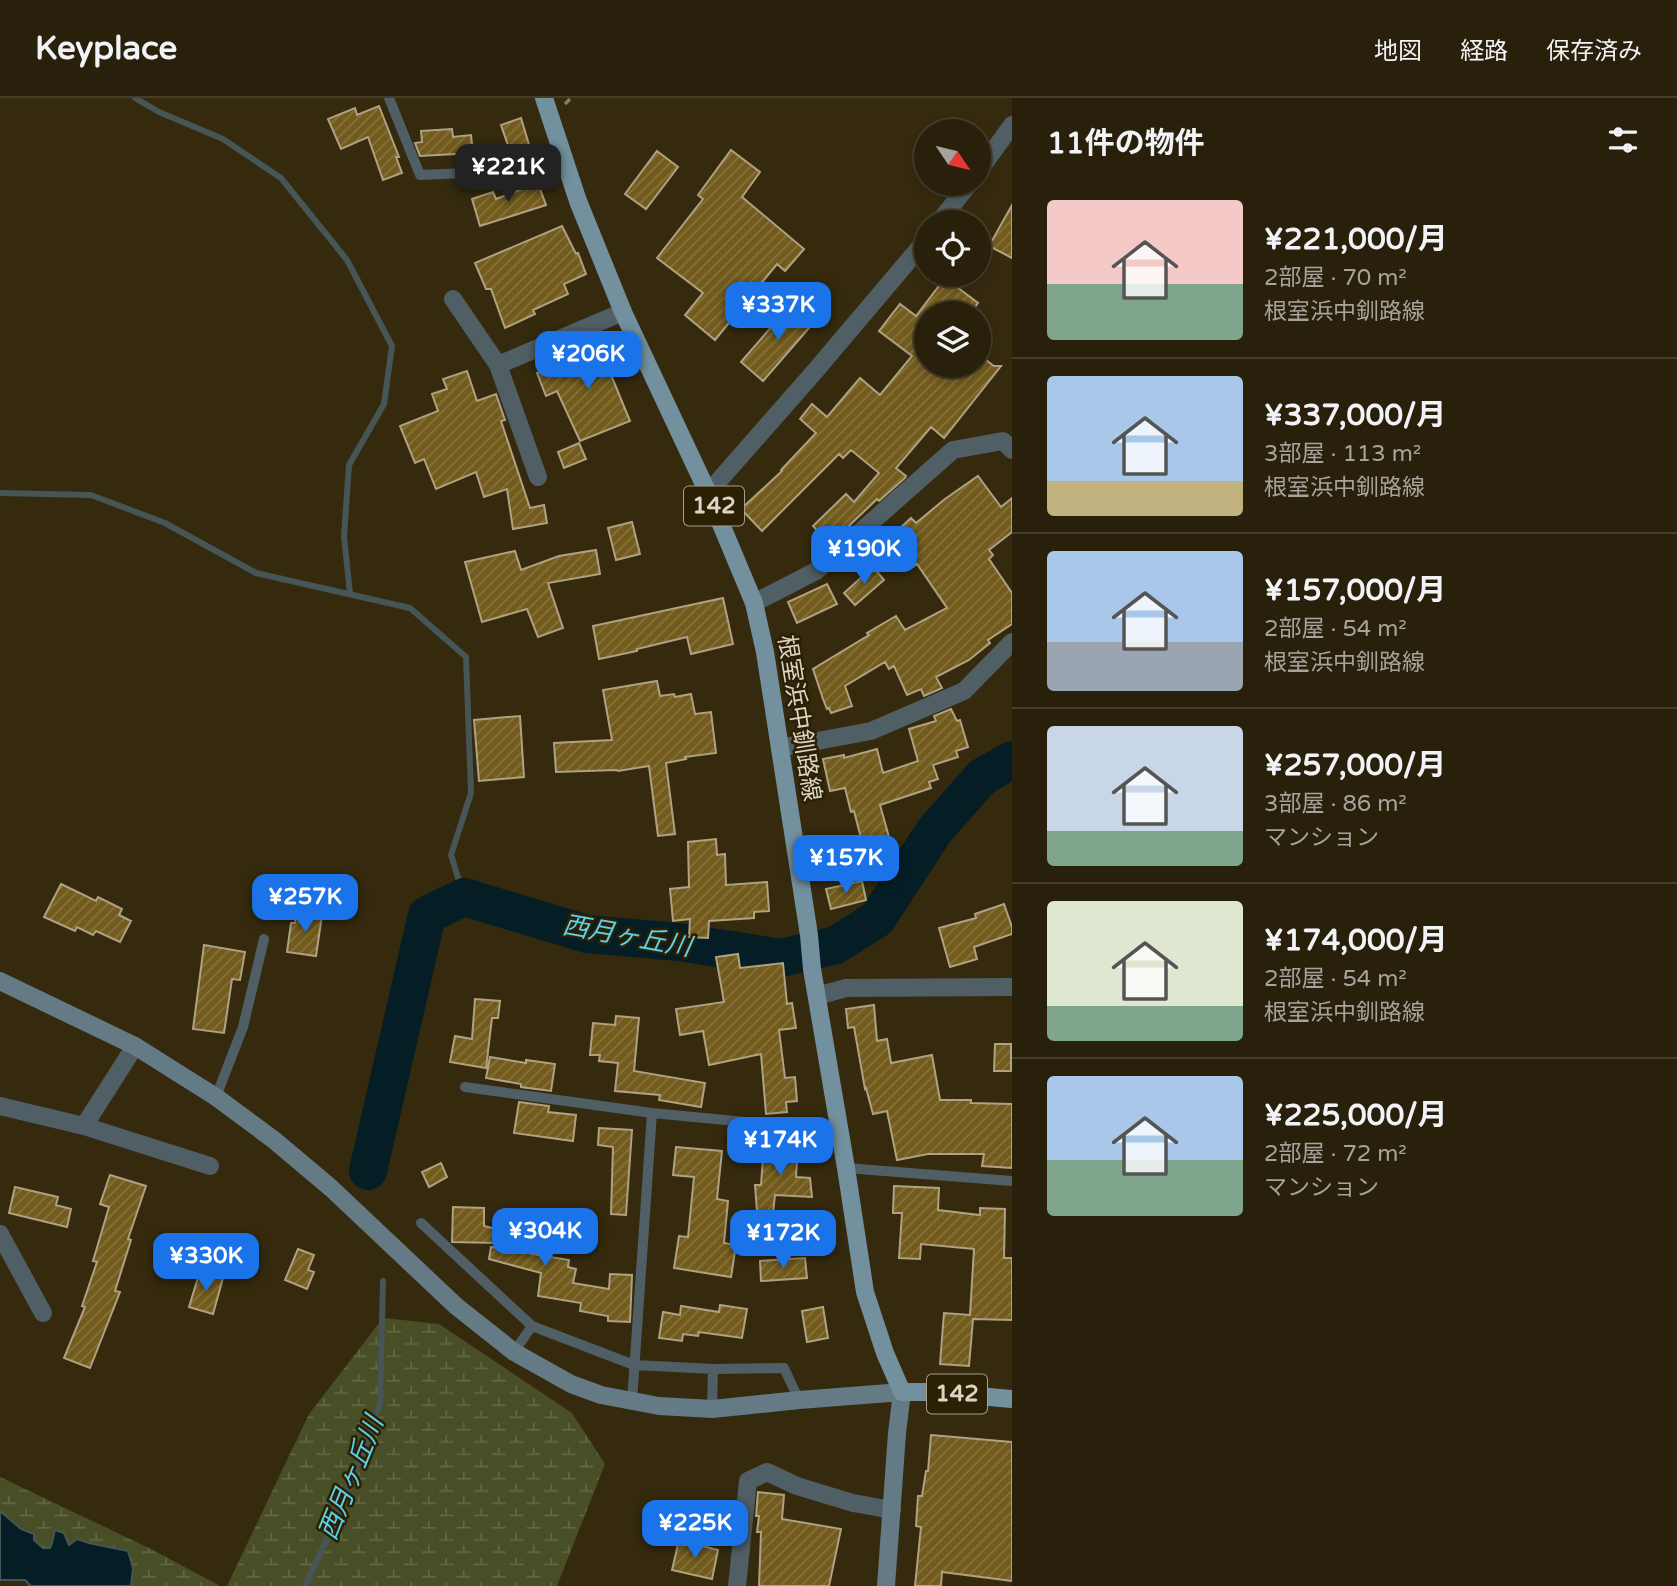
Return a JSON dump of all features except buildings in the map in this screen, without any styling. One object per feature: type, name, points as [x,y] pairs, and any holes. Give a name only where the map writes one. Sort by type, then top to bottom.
[{"type":"main road","name":"根室浜中釧路線","points":[[544,98],[578,201],[623,312],[708,493],[754,603],[765,652],[864,1293],[884,1353],[902,1392]]},
{"type":"main road","name":"142","points":[[902,1392],[1012,1399]]},
{"type":"street","points":[[991,154],[1012,125]]},
{"type":"street","points":[[948,210],[960,196]]},
{"type":"street","points":[[708,493],[914,254]]},
{"type":"street","points":[[453,299],[498,365],[538,477]]},
{"type":"street","points":[[498,365],[623,312]]},
{"type":"street","points":[[754,603],[816,570],[953,450],[1003,441],[1012,450]]},
{"type":"street","points":[[780,748],[871,731],[964,691],[1012,642]]},
{"type":"street","points":[[0,981],[135,1046],[216,1097],[274,1140],[331,1188],[456,1306],[513,1352],[571,1384],[601,1395],[659,1406],[712,1409],[902,1392],[886,1586]]},
{"type":"street","points":[[817,996],[846,988],[1012,987]]},
{"type":"street","points":[[84,1126],[135,1046]]},
{"type":"street","points":[[0,1107],[84,1126],[210,1166]]},
{"type":"street","points":[[0,1234],[43,1312]]},
{"type":"street","points":[[737,1586],[748,1481],[758,1476],[767,1472],[797,1486],[853,1503],[892,1510]]},
{"type":"lane","points":[[389,98],[420,175],[568,169]]},
{"type":"lane","points":[[216,1097],[243,1027],[264,939]]},
{"type":"lane","points":[[465,1087],[652,1113],[840,1131]]},
{"type":"lane","points":[[632,1401],[652,1113]]},
{"type":"lane","points":[[846,1168],[1012,1181]]},
{"type":"lane","points":[[421,1223],[532,1326],[634,1365],[713,1369],[784,1368],[799,1400]]},
{"type":"lane","points":[[513,1352],[532,1326]]},
{"type":"lane","points":[[712,1409],[713,1369]]},
{"type":"green space","points":[[383,1318],[439,1324],[572,1413],[605,1464],[557,1586],[227,1586],[309,1414]]},
{"type":"green space","points":[[0,1477],[153,1550],[220,1586],[131,1586],[133,1583],[89,1543],[77,1539],[69,1545],[53,1537],[50,1549],[43,1548],[34,1540],[34,1534],[21,1529],[0,1511]]},
{"type":"water","points":[[0,1511],[21,1529],[34,1534],[34,1540],[43,1548],[50,1548],[55,1530],[64,1533],[69,1545],[77,1539],[128,1551],[133,1568],[131,1586],[28,1586],[30,1585],[25,1580],[0,1580]]},
{"type":"waterway","points":[[135,98],[159,112],[223,139],[281,178],[347,260],[392,346],[384,404],[349,465],[344,536],[350,594]]},
{"type":"waterway","points":[[0,493],[91,495],[165,523],[256,573],[410,608],[466,657],[471,793],[451,855],[464,897]]},
{"type":"waterway","name":"西月ヶ丘川","points":[[368,1171],[427,915],[464,897],[587,934],[679,942],[781,958],[836,945],[877,919],[935,830],[982,777],[1012,760]]},
{"type":"waterway","name":"西月ヶ丘川","points":[[305,1586],[338,1516],[380,1404],[383,1281]]}]
